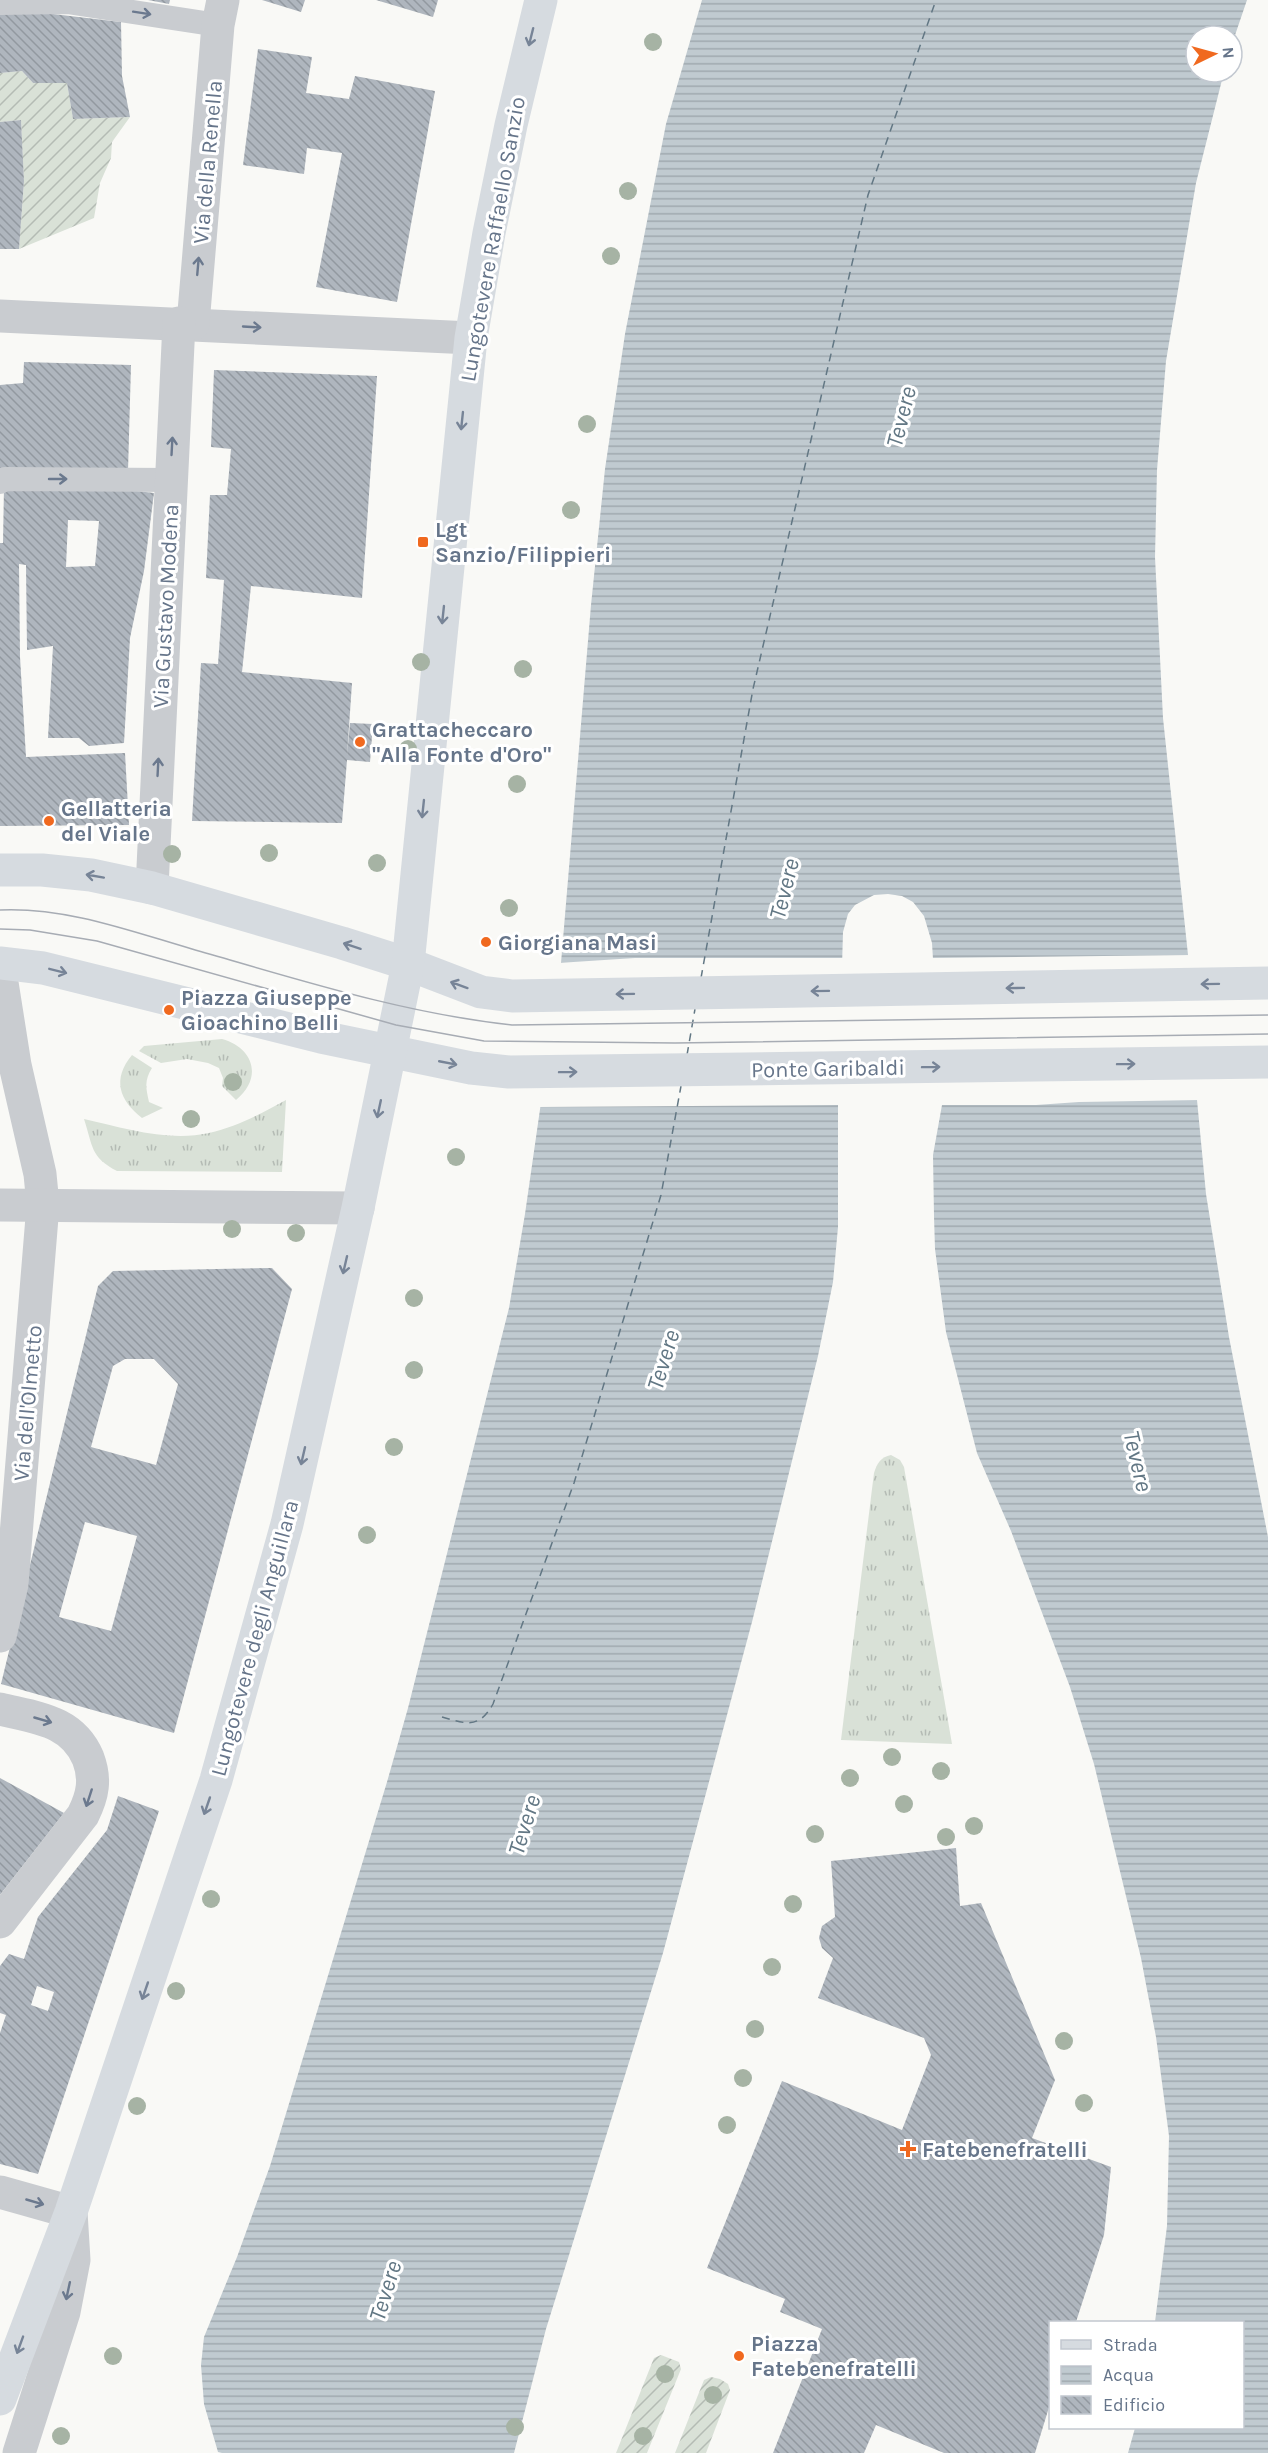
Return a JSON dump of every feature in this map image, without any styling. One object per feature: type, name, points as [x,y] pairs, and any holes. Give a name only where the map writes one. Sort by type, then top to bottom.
[{"type":"main road","name":"Lungotevere Raffaello Sanzio","points":[[390,1052],[408,964],[471,338],[513,115],[541,0]]},
{"type":"main road","points":[[0,870],[42,870],[91,875],[152,888],[263,919],[408,964],[481,992],[512,996],[1268,983]]},
{"type":"main road","points":[[0,963],[43,968],[390,1052]]},
{"type":"main road","name":"Ponte Garibaldi","points":[[390,1052],[471,1068],[509,1072],[1268,1062]]},
{"type":"main road","name":"Lungotevere degli Anguillara","points":[[0,2399],[71,2212],[216,1780],[287,1524],[358,1208],[390,1052]]},
{"type":"street","name":"Via della Renella","points":[[186,323],[220,12]]},
{"type":"street","points":[[0,316],[471,338]]},
{"type":"street","name":"Via Gustavo Modena","points":[[152,888],[171,480],[186,323]]},
{"type":"street","points":[[0,970],[13,1054],[40,1174],[43,1205]]},
{"type":"street","points":[[0,1205],[358,1208]]},
{"type":"street","name":"Via dell'Olmetto","points":[[0,1636],[12,1584],[14,1391],[43,1205]]},
{"type":"street","points":[[0,1708],[57,1725],[69,1731],[81,1743],[92,1768],[94,1781],[83,1815],[0,1923]]},
{"type":"street","points":[[0,2192],[71,2212]]},
{"type":"street","name":"Lungotevere degli Anguillara","points":[[19,2453],[64,2312],[74,2260],[71,2212]]},
{"type":"lane","points":[[0,3],[67,2],[220,12]]},
{"type":"lane","points":[[0,482],[5,479],[171,480]]},
{"type":"green space","points":[[22,71],[33,83],[67,83],[73,119],[130,117],[112,142],[111,158],[100,183],[94,218],[19,249],[24,182],[21,120],[0,122],[0,73]]},
{"type":"green space","points":[[222,1039],[241,1049],[248,1056],[251,1065],[250,1082],[236,1100],[222,1086],[223,1078],[219,1068],[208,1063],[187,1059],[161,1063],[139,1051],[144,1046]]},
{"type":"green space","points":[[132,1055],[152,1068],[146,1085],[149,1102],[163,1108],[142,1118],[128,1104],[121,1089],[122,1072]]},
{"type":"green space","points":[[286,1100],[282,1172],[117,1171],[97,1156],[84,1119],[146,1133],[193,1135],[229,1127]]},
{"type":"green space","points":[[891,1455],[900,1460],[904,1467],[952,1744],[841,1740],[874,1473],[880,1461]]},
{"type":"green space","points":[[661,2355],[679,2362],[681,2369],[647,2453],[616,2453],[654,2358]]},
{"type":"green space","points":[[711,2377],[728,2384],[730,2390],[706,2453],[675,2453],[704,2380]]},
{"type":"water","name":"Tevere","points":[[702,0],[1247,0],[1239,24],[1184,24],[1184,84],[1221,84],[1196,183],[1166,361],[1157,470],[1155,557],[1163,718],[1188,955],[1197,1100],[1206,1194],[1229,1337],[1268,1537],[1268,2453],[1128,2453],[1135,2429],[1244,2429],[1244,2321],[1155,2321],[1167,2226],[1169,2136],[1156,2037],[1141,1958],[1094,1764],[1070,1687],[1011,1531],[977,1453],[946,1332],[935,1249],[933,1155],[942,1105],[932,943],[924,916],[913,902],[902,896],[888,894],[874,895],[855,905],[848,914],[843,932],[838,1105],[838,1227],[833,1282],[818,1356],[752,1622],[663,1953],[546,2329],[514,2453],[218,2452],[204,2404],[201,2365],[204,2337],[237,2257],[270,2166],[387,1782],[408,1708],[509,1308],[525,1214],[561,963],[591,605],[605,469],[625,334],[666,124]]},
{"type":"pier","points":[[1191,955],[1200,1100],[1036,1105],[939,1105],[930,958]]},
{"type":"pier","points":[[635,958],[845,958],[841,1105],[538,1107],[558,963]]},
{"type":"building","points":[[148,0],[170,0],[169,4]]},
{"type":"building","points":[[262,0],[305,0],[301,12]]},
{"type":"building","points":[[376,0],[438,0],[433,17]]},
{"type":"building","points":[[19,10],[121,22],[122,76],[130,117],[73,119],[67,83],[33,83],[22,71],[0,73],[0,11]]},
{"type":"building","points":[[258,49],[312,57],[306,93],[349,99],[355,76],[435,91],[397,302],[316,287],[342,153],[307,148],[304,174],[243,165]]},
{"type":"building","points":[[21,120],[24,181],[19,249],[0,249],[0,122]]},
{"type":"building","points":[[24,362],[131,365],[128,471],[0,470],[0,385],[23,383]]},
{"type":"building","points":[[214,370],[377,376],[362,598],[251,586],[242,672],[352,683],[347,756],[350,723],[373,724],[370,762],[347,760],[342,823],[192,821],[201,663],[218,664],[224,580],[206,578],[210,495],[227,495],[231,449],[211,447]]},
{"type":"building","points":[[4,487],[103,487],[154,493],[144,571],[130,638],[124,743],[89,746],[79,738],[48,738],[53,646],[27,650],[26,565],[19,564],[20,657],[26,757],[125,753],[129,825],[0,826],[0,543],[3,543]],"holes":[[[68,520],[99,521],[95,566],[66,567]]]},
{"type":"building","points":[[272,1268],[292,1289],[174,1733],[1,1684],[98,1286],[113,1271]],"holes":[[[125,1359],[154,1359],[178,1384],[156,1465],[91,1447],[113,1366]],[[85,1522],[137,1536],[111,1631],[59,1617]]]},
{"type":"building","points":[[0,1778],[64,1813],[0,1895]]},
{"type":"building","points":[[118,1796],[159,1811],[38,2174],[0,2164],[0,2033],[6,2015],[0,2013],[0,1966],[9,1954],[24,1959],[38,1917],[107,1830]],"holes":[[[37,1986],[54,1992],[48,2011],[31,2005]]]},
{"type":"building","name":"Fatebenefratelli","points":[[956,1848],[960,1906],[981,1903],[1055,2080],[1032,2138],[1111,2167],[1104,2235],[1076,2321],[1049,2321],[1049,2407],[1035,2453],[944,2453],[876,2425],[864,2453],[773,2453],[822,2329],[780,2312],[785,2299],[707,2268],[782,2081],[902,2130],[931,2055],[924,2038],[818,1998],[833,1958],[822,1948],[819,1938],[822,1926],[835,1917],[831,1861]]},
{"type":"ferry route","points":[[701,978],[753,689],[868,195],[936,0]]},
{"type":"ferry route","points":[[687,1055],[695,1009]]},
{"type":"ferry route","points":[[442,1717],[471,1723],[482,1718],[493,1704],[574,1483],[661,1195],[681,1086]]},
{"type":"tram line","points":[[0,910],[25,910],[73,916],[390,1004],[471,1020],[512,1025],[1268,1015]]},
{"type":"tram line","points":[[0,929],[30,930],[97,941],[396,1025],[484,1041],[675,1043],[1268,1034]]},
{"type":"place","name":"Lgt Sanzio/Filippieri","points":[[423,542]]},
{"type":"place","name":"Grattacheccaro \"Alla Fonte d'Oro\"","points":[[360,742]]},
{"type":"place","name":"Gellatteria del Viale","points":[[49,821]]},
{"type":"place","name":"Giorgiana Masi","points":[[486,942]]},
{"type":"place","name":"Piazza Giuseppe Gioachino Belli","points":[[169,1010]]},
{"type":"place","name":"Fatebenefratelli","points":[[908,2149]]},
{"type":"place","name":"Piazza Fatebenefratelli","points":[[739,2356]]}]
